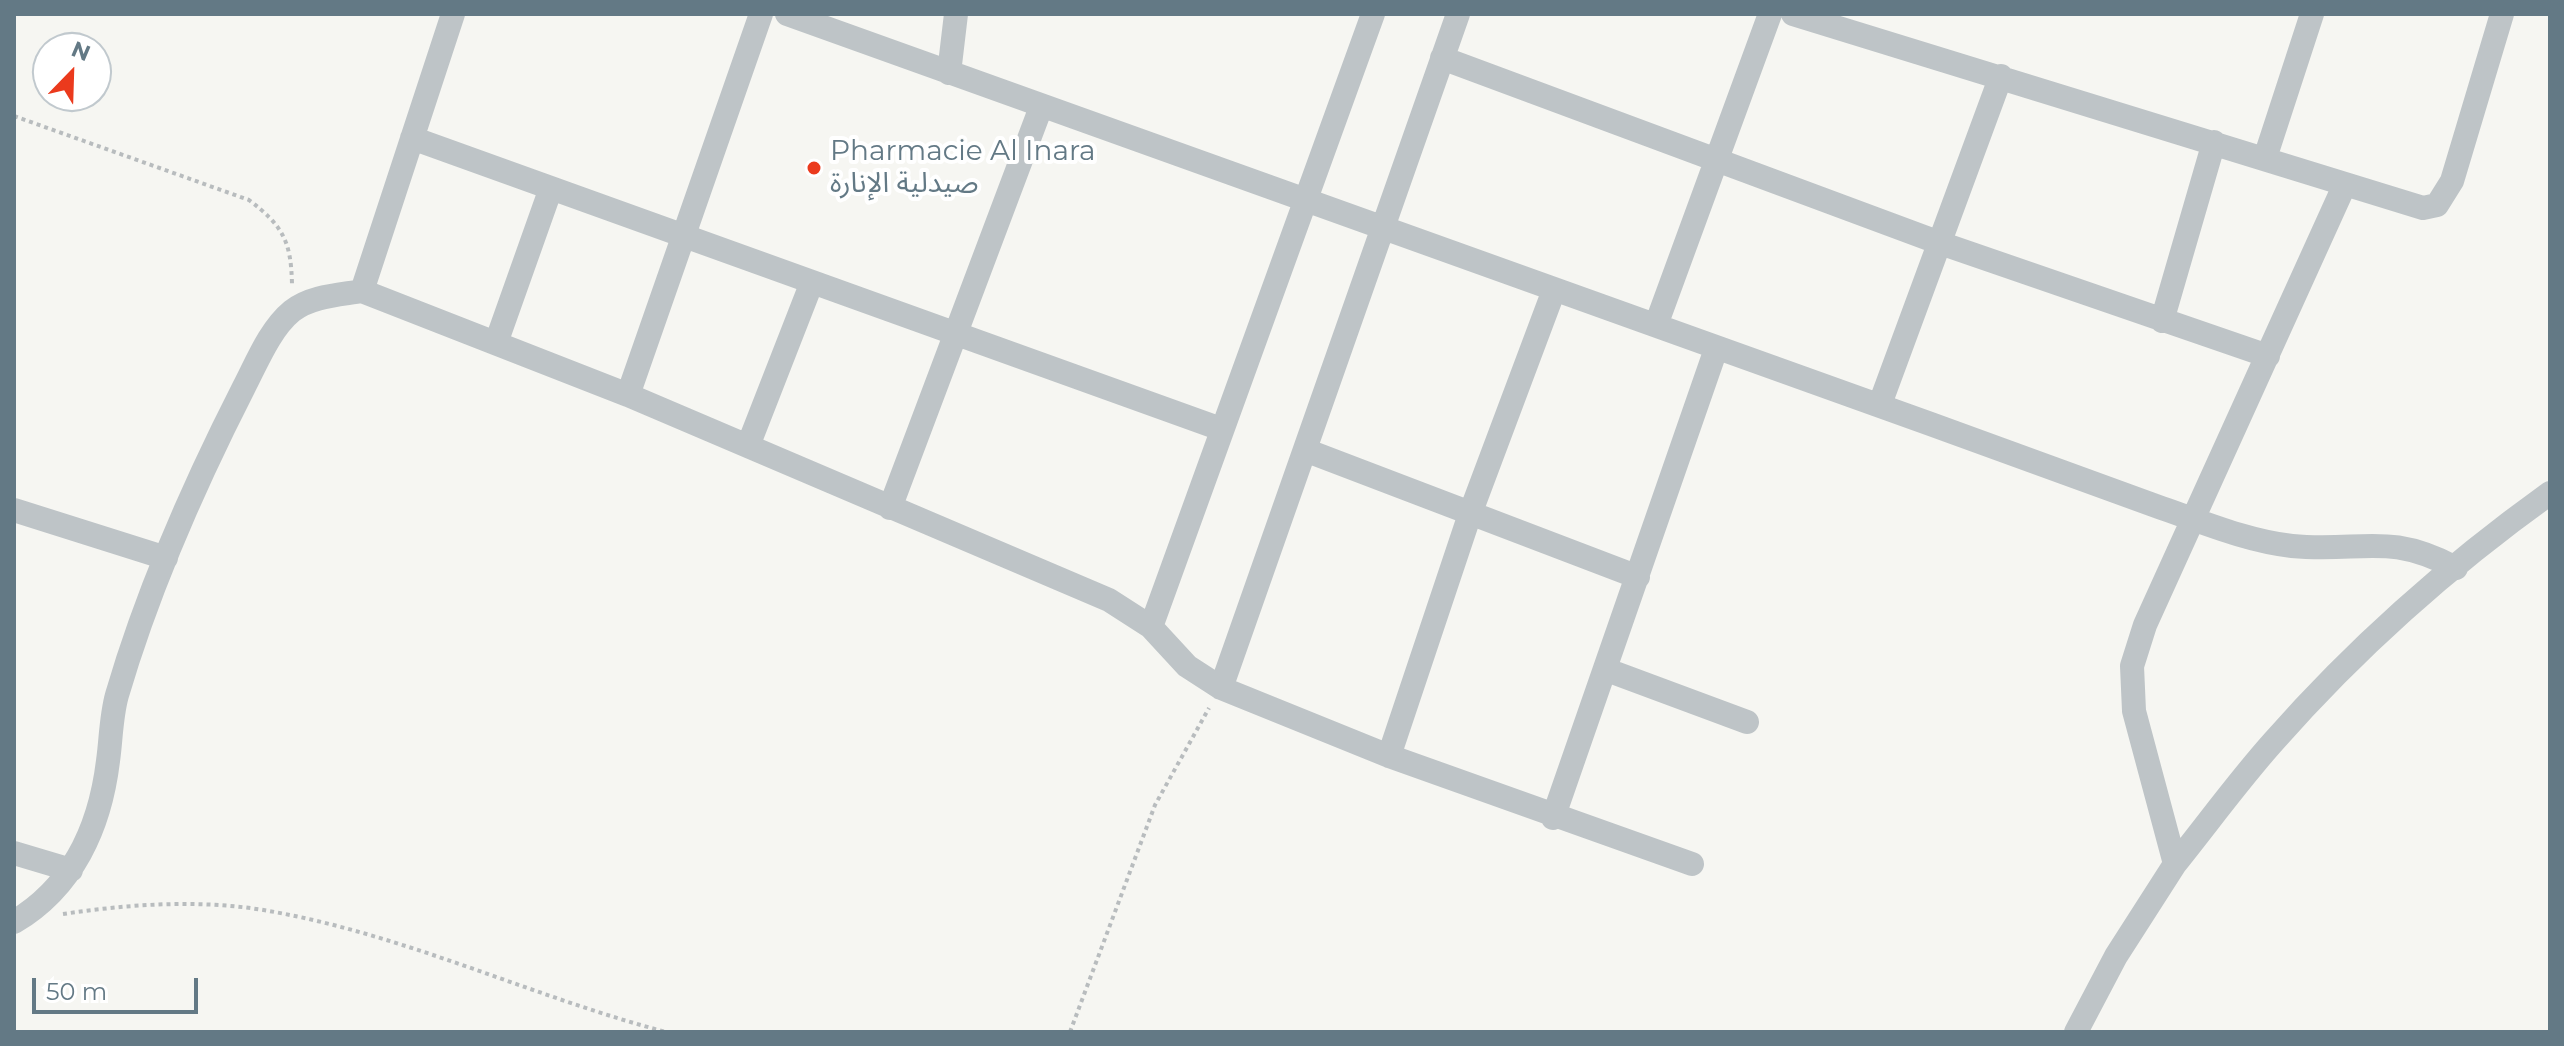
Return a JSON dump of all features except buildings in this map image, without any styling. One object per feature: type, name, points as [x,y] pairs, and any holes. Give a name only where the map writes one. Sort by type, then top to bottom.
[{"type":"street","points":[[362,291],[453,14]]},
{"type":"street","points":[[628,395],[761,14]]},
{"type":"street","points":[[787,14],[1305,203],[1880,404],[2194,519],[2270,543],[2299,547],[2389,544],[2413,548],[2456,568]]},
{"type":"street","points":[[949,73],[956,14]]},
{"type":"street","points":[[1151,627],[1373,14]]},
{"type":"street","points":[[1221,688],[1458,14]]},
{"type":"street","points":[[1656,325],[1770,14]]},
{"type":"street","points":[[1793,14],[2423,208],[2437,205],[2452,181],[2502,14]]},
{"type":"street","points":[[2265,158],[2312,14]]},
{"type":"street","points":[[1442,58],[1940,243],[2268,356]]},
{"type":"street","points":[[1880,404],[2001,76]]},
{"type":"street","points":[[890,508],[1041,107]]},
{"type":"street","points":[[412,138],[1221,429]]},
{"type":"street","points":[[2162,321],[2214,142]]},
{"type":"street","points":[[2175,864],[2144,759],[2134,711],[2132,666],[2145,625],[2345,184]]},
{"type":"street","points":[[496,343],[551,188]]},
{"type":"street","points":[[748,446],[812,282]]},
{"type":"street","points":[[1389,756],[1470,514],[1554,290]]},
{"type":"street","points":[[14,922],[71,870],[88,843],[98,814],[116,700],[137,631],[166,558],[239,397],[273,333],[293,310],[315,300],[362,291],[628,395],[1109,600],[1151,627],[1187,666],[1221,688],[1553,818],[1692,864]]},
{"type":"street","points":[[1553,818],[1607,670],[1716,349]]},
{"type":"street","points":[[1305,450],[1638,577]]},
{"type":"street","points":[[2076,1032],[2116,956],[2175,864],[2274,740],[2399,616],[2550,493]]},
{"type":"street","points":[[14,510],[166,558]]},
{"type":"street","points":[[1607,670],[1747,722]]},
{"type":"street","points":[[14,853],[71,870]]},
{"type":"path","points":[[14,116],[120,157],[249,200],[270,217],[286,237],[292,260],[293,310]]},
{"type":"path","points":[[1070,1032],[1155,805],[1182,751],[1221,688]]},
{"type":"path","points":[[57,915],[154,904],[269,911],[449,961],[666,1032]]},
{"type":"place","name":"Pharmacie Al Inara صيدلية الإنارة","points":[[814,168]]}]
